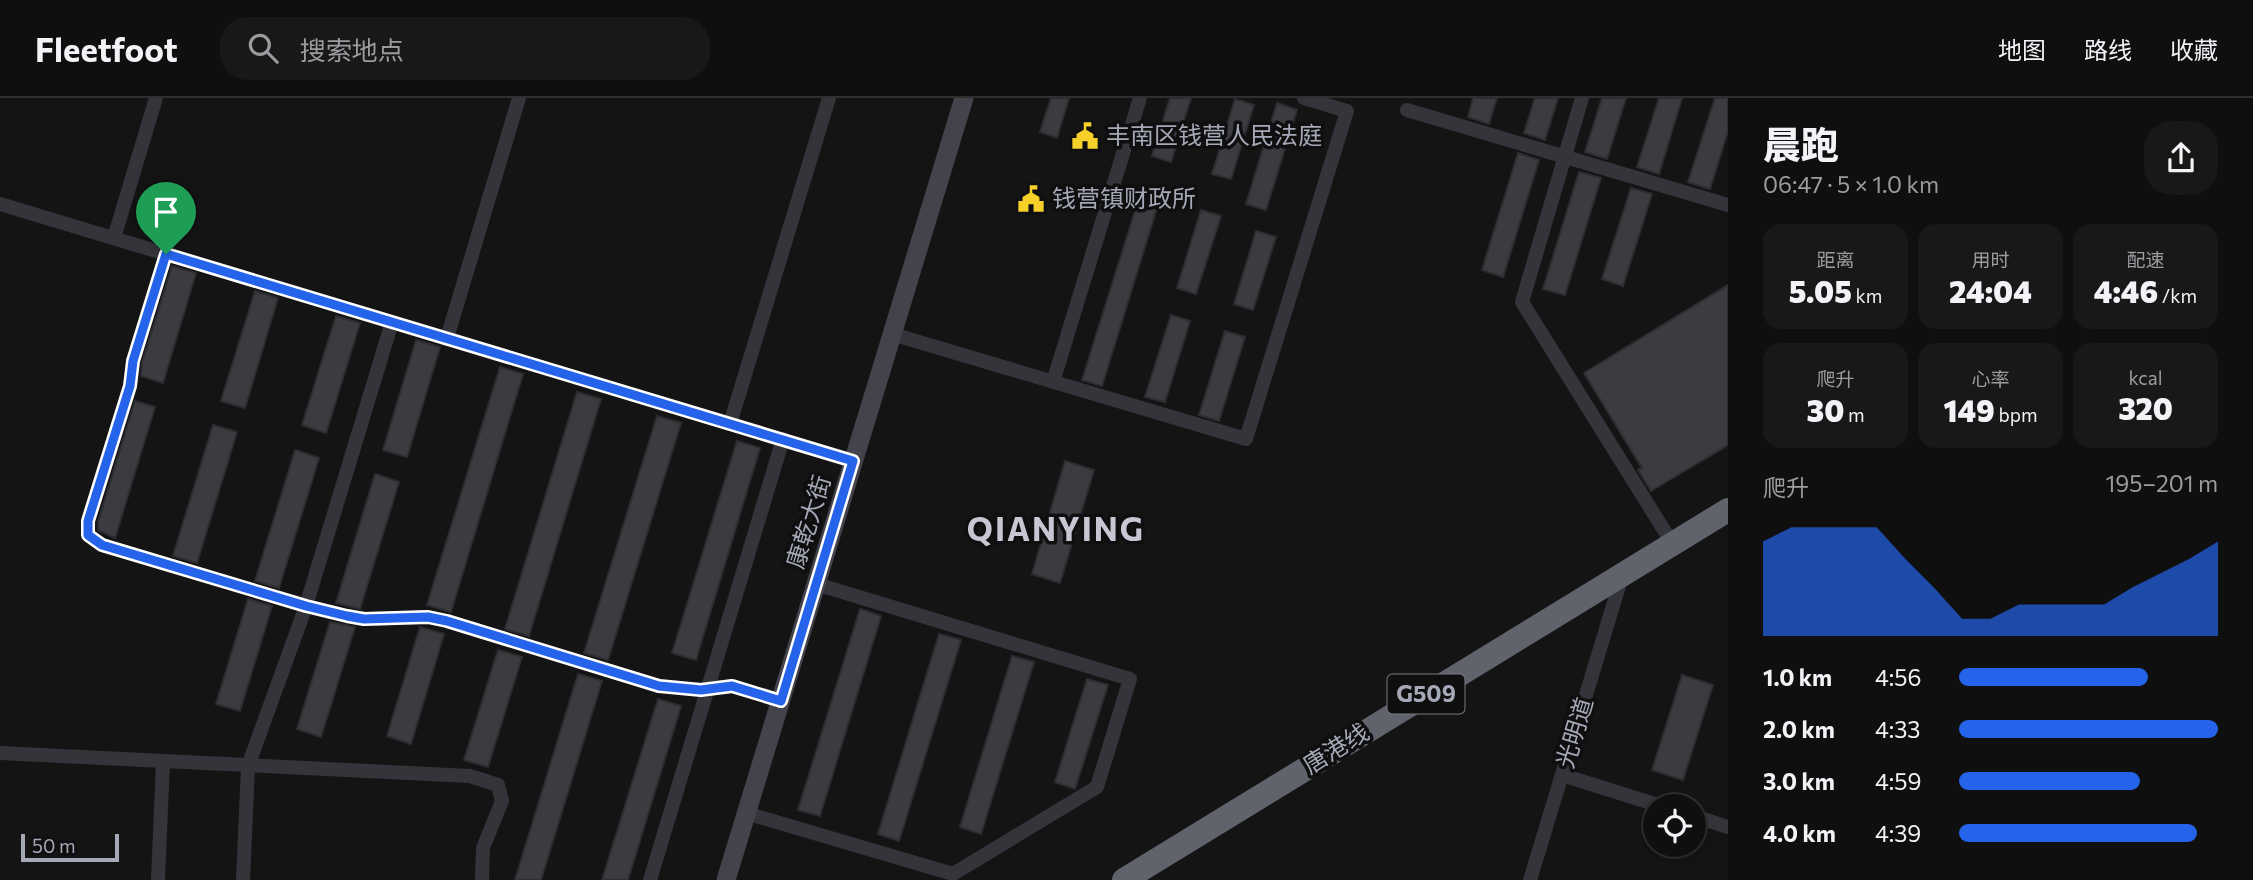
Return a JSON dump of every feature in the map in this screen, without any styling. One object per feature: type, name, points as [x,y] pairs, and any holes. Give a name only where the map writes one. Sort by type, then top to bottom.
[{"type":"highway","name":"唐港线","points":[[1124,880],[1728,510]]},
{"type":"highway","name":"唐港线","points":[[1153,880],[1619,586],[1728,523]]},
{"type":"street","points":[[114,238],[156,98]]},
{"type":"street","points":[[447,338],[519,98]]},
{"type":"street","points":[[730,424],[829,98]]},
{"type":"street","name":"康乾大街","points":[[737,880],[826,587],[964,98]]},
{"type":"street","name":"康乾大街","points":[[726,880],[853,461],[975,98]]},
{"type":"street","points":[[1053,382],[1140,98]]},
{"type":"street","points":[[897,336],[1246,439],[1347,111],[1304,98]]},
{"type":"street","points":[[1582,98],[1522,302],[1672,543]]},
{"type":"street","points":[[1407,110],[1728,205]]},
{"type":"street","points":[[0,204],[853,461]]},
{"type":"street","points":[[166,254],[133,361],[130,386],[88,521],[88,535],[102,545],[306,606],[364,619],[428,617],[659,686],[680,690],[732,686],[781,701]]},
{"type":"street","points":[[243,880],[248,766],[306,606],[392,322]]},
{"type":"street","points":[[650,880],[783,439]]},
{"type":"street","name":"光明道","points":[[1530,880],[1619,586]]},
{"type":"street","points":[[756,816],[953,874],[1097,787],[1105,763],[1130,679],[826,587]]},
{"type":"street","points":[[0,753],[470,776],[498,785],[502,801],[483,848],[482,880]]},
{"type":"street","points":[[158,880],[163,762]]},
{"type":"street","points":[[1562,775],[1643,800]]},
{"type":"street","points":[[1706,820],[1728,827]]},
{"type":"building","points":[[1051,98],[1069,98],[1057,138],[1040,132]]},
{"type":"building","points":[[1170,98],[1191,98],[1171,162],[1152,156]]},
{"type":"building","points":[[1473,98],[1497,98],[1489,124],[1468,117]]},
{"type":"building","points":[[1535,98],[1558,98],[1545,140],[1524,133]]},
{"type":"building","points":[[1602,98],[1626,98],[1607,159],[1585,152]]},
{"type":"building","points":[[1659,98],[1682,98],[1659,174],[1637,167]]},
{"type":"building","points":[[1715,98],[1728,98],[1728,131],[1710,189],[1688,182]]},
{"type":"building","points":[[1235,99],[1254,105],[1231,179],[1212,174]]},
{"type":"building","points":[[1277,103],[1297,110],[1266,210],[1246,204]]},
{"type":"building","points":[[1518,153],[1539,160],[1503,277],[1482,270]]},
{"type":"building","points":[[1579,172],[1601,178],[1565,295],[1543,289]]},
{"type":"building","points":[[1631,188],[1652,194],[1623,286],[1602,279]]},
{"type":"building","points":[[1141,192],[1160,198],[1102,386],[1082,380]]},
{"type":"building","points":[[1201,210],[1221,216],[1196,294],[1177,288]]},
{"type":"building","points":[[1256,231],[1276,237],[1253,310],[1234,304]]},
{"type":"building","points":[[172,266],[196,273],[163,383],[141,376],[142,363]]},
{"type":"building","points":[[1728,285],[1728,445],[1651,491],[1638,470],[1642,468],[1584,373]]},
{"type":"building","points":[[255,291],[278,298],[245,408],[221,401]]},
{"type":"building","points":[[1171,315],[1190,321],[1165,402],[1145,397]]},
{"type":"building","points":[[336,316],[360,323],[326,433],[302,425]]},
{"type":"building","points":[[1225,331],[1245,337],[1219,421],[1199,415]]},
{"type":"building","points":[[416,340],[440,347],[407,457],[383,450]]},
{"type":"building","points":[[500,367],[523,374],[451,612],[427,605]]},
{"type":"building","points":[[577,392],[601,399],[529,636],[505,629]]},
{"type":"building","points":[[135,401],[155,407],[115,538],[98,530],[98,522]]},
{"type":"building","points":[[657,416],[681,423],[608,660],[584,653]]},
{"type":"building","points":[[213,425],[237,432],[197,563],[173,556]]},
{"type":"building","points":[[737,441],[760,448],[696,660],[672,653]]},
{"type":"building","points":[[295,450],[319,458],[279,588],[255,581]]},
{"type":"building","points":[[1065,461],[1094,470],[1060,583],[1032,574]]},
{"type":"building","points":[[375,474],[399,482],[360,609],[336,603]]},
{"type":"building","points":[[248,599],[272,606],[240,711],[216,704]]},
{"type":"building","points":[[860,609],[881,616],[820,816],[798,810]]},
{"type":"building","points":[[330,622],[355,627],[321,737],[297,729]]},
{"type":"building","points":[[420,627],[444,634],[411,744],[387,736]]},
{"type":"building","points":[[939,634],[961,640],[899,841],[878,834]]},
{"type":"building","points":[[498,650],[522,657],[488,767],[464,760]]},
{"type":"building","points":[[1012,656],[1034,662],[981,834],[960,827]]},
{"type":"building","points":[[578,674],[602,681],[541,880],[515,880]]},
{"type":"building","points":[[1682,675],[1713,685],[1683,780],[1652,770]]},
{"type":"building","points":[[1087,679],[1108,685],[1075,789],[1055,782]]},
{"type":"building","points":[[658,699],[681,706],[628,880],[602,880]]},
{"type":"place","name":"丰南区钱营人民法庭","points":[[1085,136]]},
{"type":"place","name":"钱营镇财政所","points":[[1031,199]]},
{"type":"district","name":"QIANYING","points":[[1056,530]]},
{"type":"route","points":[[166,254],[853,461],[781,701],[732,686],[680,690],[659,686],[428,617],[364,619],[347,616],[102,545],[88,535],[88,521],[130,386],[133,361],[166,254]]}]
